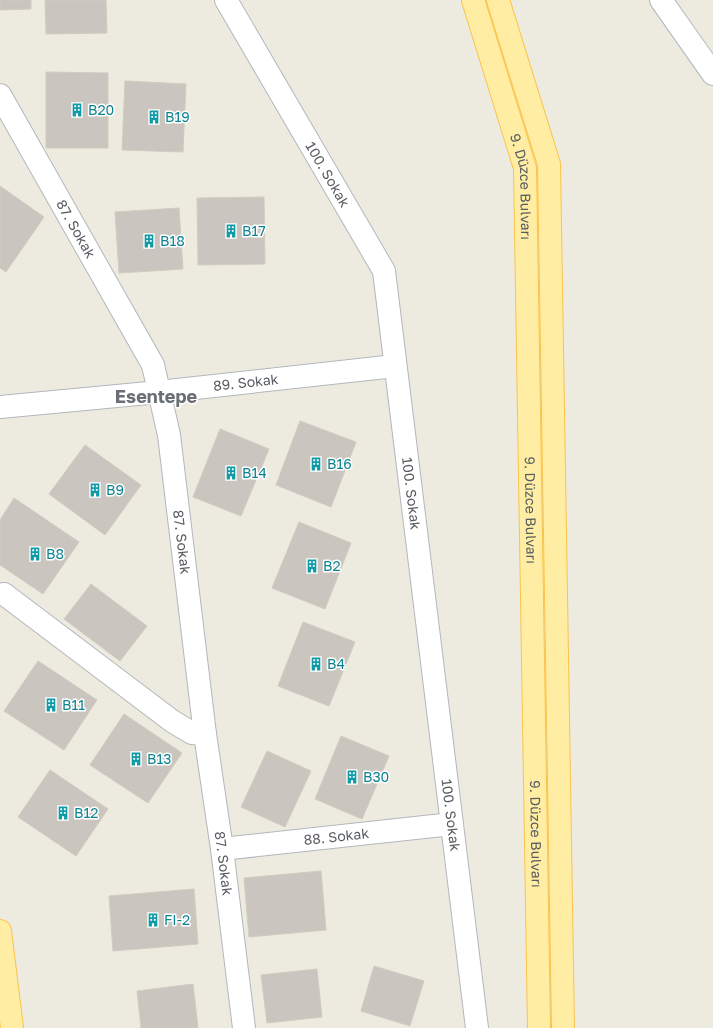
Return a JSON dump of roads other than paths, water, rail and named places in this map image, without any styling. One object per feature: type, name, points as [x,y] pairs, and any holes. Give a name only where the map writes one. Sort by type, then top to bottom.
[{"type":"main road","name":"9. Düzce Bulvarı","points":[[473,0],[525,168],[539,1028]]},
{"type":"main road","name":"9. Düzce Bulvarı","points":[[498,0],[549,164],[563,1028]]},
{"type":"main road","points":[[0,931],[12,1028]]},
{"type":"street","name":"100. Sokak","points":[[226,0],[384,271],[477,1028]]},
{"type":"street","points":[[661,0],[711,68]]},
{"type":"street","name":"87. Sokak","points":[[0,95],[153,364],[169,435],[205,734],[222,849],[244,1028]]},
{"type":"street","name":"89. Sokak","points":[[0,407],[159,392],[395,366]]},
{"type":"street","points":[[4,594],[172,721],[192,733],[205,734]]},
{"type":"street","name":"88. Sokak","points":[[222,849],[452,824]]},
{"type":"place","name":"B20","points":[[77,110]]},
{"type":"place","name":"B19","points":[[154,117]]},
{"type":"place","name":"B17","points":[[231,231]]},
{"type":"place","name":"B18","points":[[149,241]]},
{"type":"place","name":"B16","points":[[316,464]]},
{"type":"place","name":"B14","points":[[231,473]]},
{"type":"place","name":"B9","points":[[95,490]]},
{"type":"place","name":"B8","points":[[35,554]]},
{"type":"place","name":"B2","points":[[312,566]]},
{"type":"place","name":"B4","points":[[316,664]]},
{"type":"place","name":"B11","points":[[51,705]]},
{"type":"place","name":"B13","points":[[136,759]]},
{"type":"place","name":"B30","points":[[352,777]]},
{"type":"place","name":"B12","points":[[63,813]]},
{"type":"place","name":"FI-2","points":[[153,920]]},
{"type":"district","name":"Esentepe","points":[[156,397]]}]
